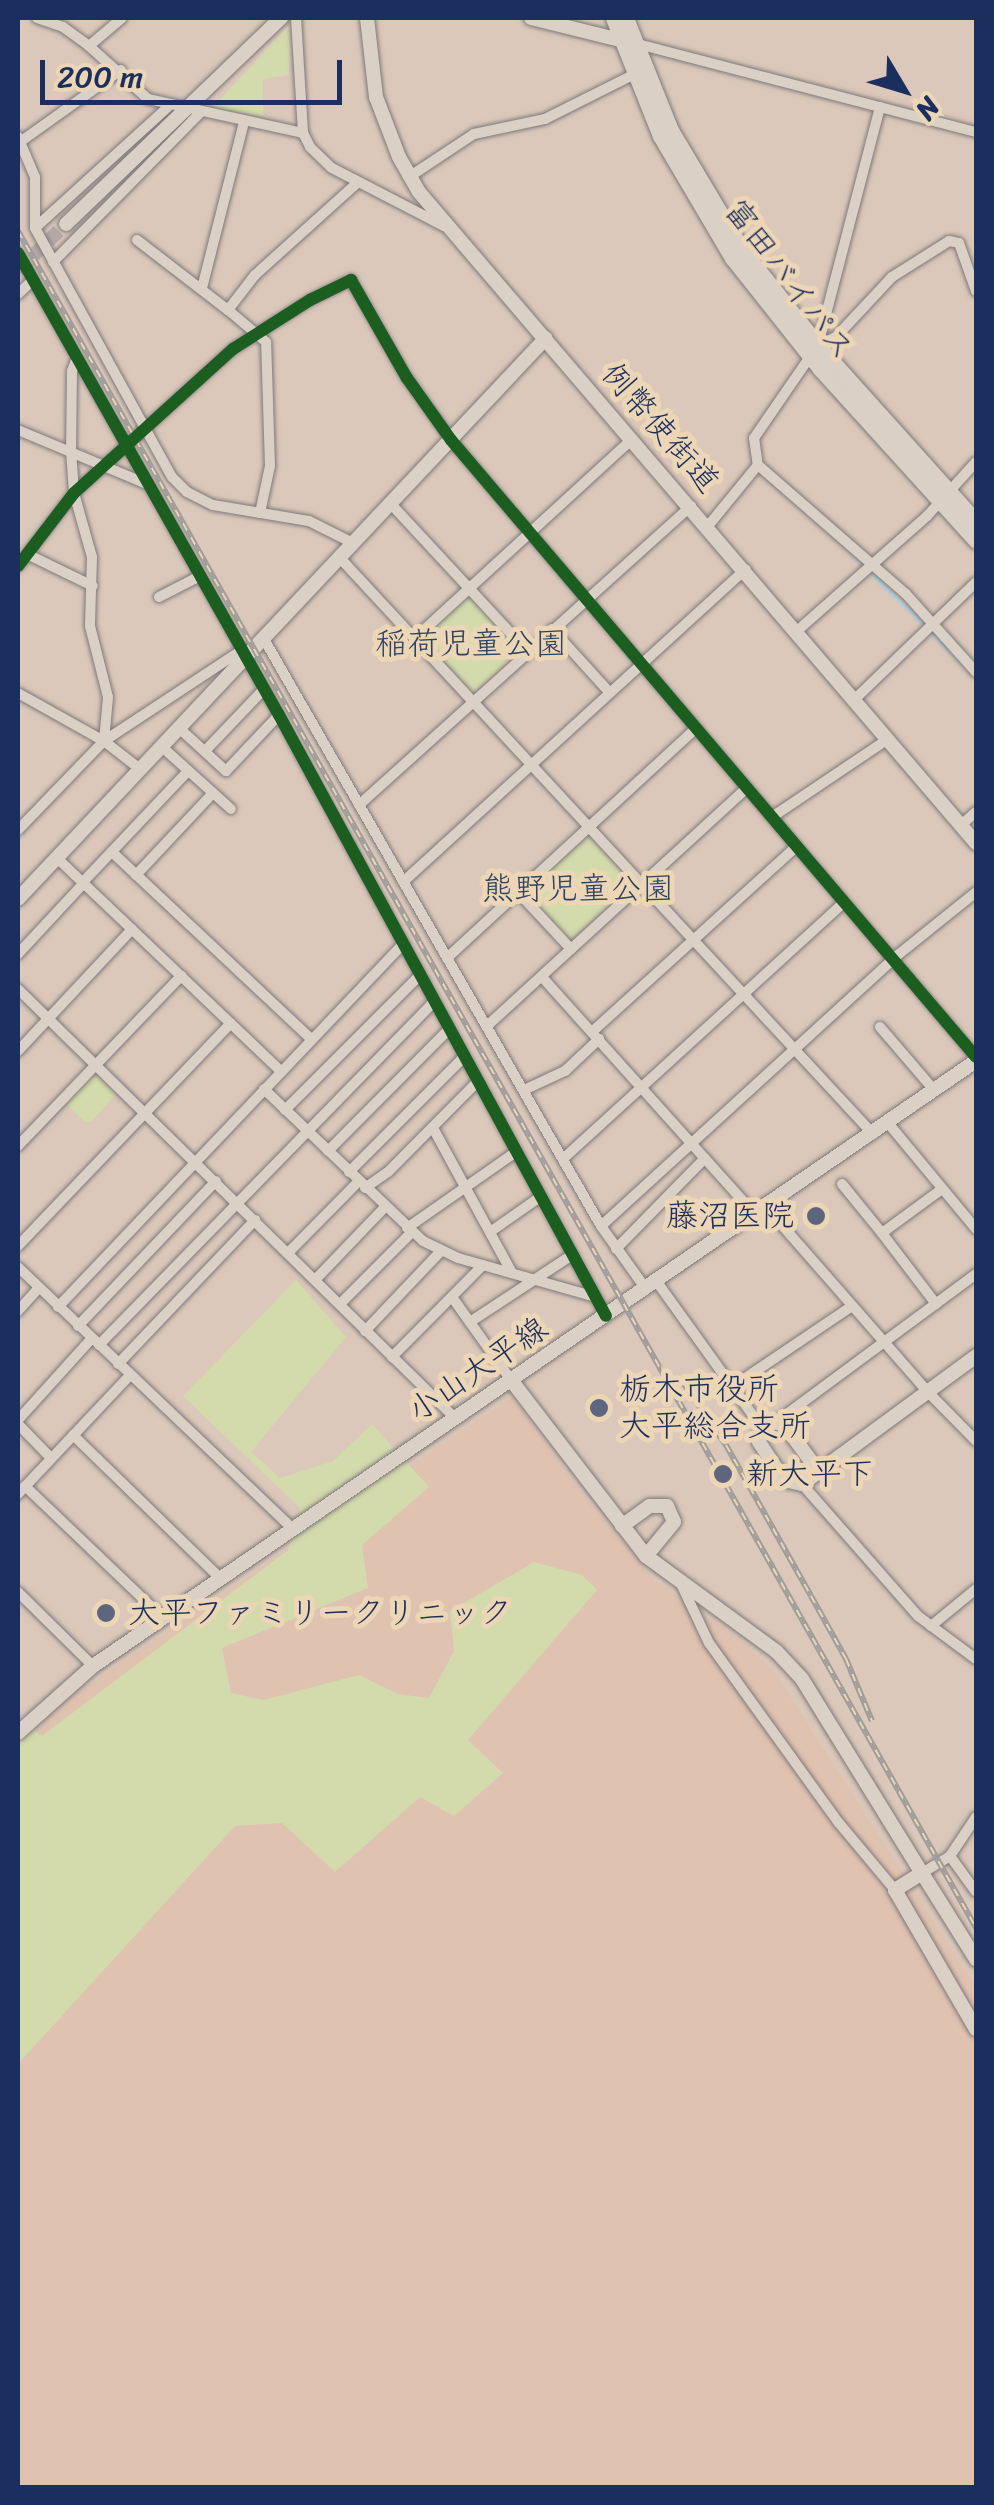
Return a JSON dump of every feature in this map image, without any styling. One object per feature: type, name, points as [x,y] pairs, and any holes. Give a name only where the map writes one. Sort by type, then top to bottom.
[{"type":"main road","name":"富田バイパス","points":[[613,18],[698,181],[814,351]]},
{"type":"main road","name":"富田バイパス","points":[[626,18],[633,75],[660,136],[711,226],[814,351],[945,496],[976,541]]},
{"type":"main road","name":"富田バイパス","points":[[945,496],[976,521]]},
{"type":"street","points":[[37,18],[62,27],[89,46],[121,70],[148,100],[303,133]]},
{"type":"street","points":[[89,46],[122,18]]},
{"type":"street","points":[[35,228],[280,18]]},
{"type":"street","points":[[296,18],[303,133],[320,158],[445,226]]},
{"type":"street","name":"例幣使街道","points":[[367,18],[376,96],[410,177],[445,226],[746,569],[976,843]]},
{"type":"street","points":[[531,18],[976,132]]},
{"type":"street","points":[[121,70],[19,139],[35,176],[35,228],[172,477],[187,492],[213,505],[310,521],[353,544]]},
{"type":"street","points":[[410,177],[474,134],[545,120],[633,75]]},
{"type":"street","points":[[880,107],[814,351],[754,438],[758,465],[872,564],[976,672]]},
{"type":"street","points":[[66,224],[176,108]]},
{"type":"street","points":[[53,262],[201,112]]},
{"type":"street","points":[[202,288],[244,122]]},
{"type":"street","points":[[228,310],[254,276],[358,182]]},
{"type":"street","points":[[137,240],[261,333],[266,342],[270,466],[260,513]]},
{"type":"street","points":[[814,351],[836,337],[892,277],[949,242],[959,244],[976,291]]},
{"type":"street","points":[[18,253],[279,715],[606,1316]]},
{"type":"street","points":[[18,294],[33,280]]},
{"type":"street","points":[[18,566],[74,493],[233,349],[310,300],[350,280],[407,378],[451,440],[976,1059]]},
{"type":"street","points":[[18,830],[104,741],[264,639],[546,338]]},
{"type":"street","points":[[77,358],[72,371],[74,493],[92,557],[90,626],[108,697],[104,741]]},
{"type":"street","points":[[18,430],[148,484]]},
{"type":"street","points":[[414,639],[632,438]]},
{"type":"street","points":[[797,630],[945,496],[976,462]]},
{"type":"street","points":[[708,526],[758,465]]},
{"type":"street","points":[[391,504],[527,651]]},
{"type":"street","points":[[359,805],[690,506]]},
{"type":"street","points":[[27,554],[94,586]]},
{"type":"street","points":[[340,558],[872,1134]]},
{"type":"street","points":[[404,882],[746,569]]},
{"type":"street","points":[[159,597],[200,576]]},
{"type":"street","points":[[855,699],[976,582]]},
{"type":"street","points":[[552,629],[610,693]]},
{"type":"street","points":[[264,639],[616,1249],[769,1425],[786,1427],[811,1461],[828,1465]]},
{"type":"street","points":[[18,899],[244,654]]},
{"type":"street","points":[[204,751],[264,689]]},
{"type":"street","points":[[18,709],[20,694],[104,741],[140,769]]},
{"type":"street","points":[[179,728],[226,770],[279,715]]},
{"type":"street","points":[[447,958],[696,728]]},
{"type":"street","points":[[772,817],[888,739]]},
{"type":"street","points":[[161,746],[232,809]]},
{"type":"street","points":[[18,954],[188,771]]},
{"type":"street","points":[[486,1026],[747,788]]},
{"type":"street","points":[[136,875],[213,793]]},
{"type":"street","points":[[962,826],[976,812]]},
{"type":"street","points":[[524,1090],[565,1071],[694,939],[797,846]]},
{"type":"street","points":[[112,852],[311,1039]]},
{"type":"street","points":[[57,858],[281,1071]]},
{"type":"street","points":[[518,892],[571,948]]},
{"type":"street","points":[[601,1226],[894,958],[976,892]]},
{"type":"street","points":[[564,1158],[844,902]]},
{"type":"street","points":[[18,1051],[132,929]]},
{"type":"street","points":[[58,1306],[404,944]]},
{"type":"street","points":[[285,1110],[420,975]]},
{"type":"street","points":[[18,1146],[181,976]]},
{"type":"street","points":[[542,977],[690,1144],[852,1306],[926,1391],[974,1434]]},
{"type":"street","points":[[18,989],[455,1418]]},
{"type":"street","points":[[51,1458],[18,1422],[434,1002]]},
{"type":"street","points":[[18,1246],[231,1024]]},
{"type":"street","points":[[880,1026],[934,1090]]},
{"type":"street","points":[[328,1152],[448,1030]]},
{"type":"street","points":[[348,1172],[464,1058]]},
{"type":"street","name":"小山大平線","points":[[18,1733],[93,1666],[976,1059]]},
{"type":"street","points":[[288,1252],[361,1185],[388,1172],[477,1082]]},
{"type":"street","points":[[264,1089],[410,1230],[441,1251],[596,1297]]},
{"type":"street","points":[[888,1123],[976,1229]]},
{"type":"street","points":[[433,1128],[512,1272]]},
{"type":"street","points":[[340,1304],[410,1230],[516,1152]]},
{"type":"street","points":[[616,1249],[704,1158]]},
{"type":"street","points":[[78,1326],[216,1180]]},
{"type":"street","points":[[842,1184],[936,1304]]},
{"type":"street","points":[[882,1233],[942,1189]]},
{"type":"street","points":[[490,1232],[540,1197]]},
{"type":"street","points":[[315,1280],[385,1207]]},
{"type":"street","points":[[118,1364],[255,1220]]},
{"type":"street","points":[[366,1330],[441,1251]]},
{"type":"street","points":[[470,1322],[572,1254]]},
{"type":"street","points":[[392,1356],[484,1265]]},
{"type":"street","points":[[18,1268],[293,1529]]},
{"type":"street","points":[[976,1274],[769,1425],[763,1451],[784,1480],[806,1482],[976,1356]]},
{"type":"street","points":[[19,1308],[40,1288]]},
{"type":"street","points":[[452,1297],[646,1556],[776,1651],[802,1679],[976,1958]]},
{"type":"street","points":[[732,1387],[852,1306]]},
{"type":"street","points":[[130,1374],[21,1490],[163,1618]]},
{"type":"street","points":[[73,1435],[221,1578]]},
{"type":"street","points":[[806,1482],[811,1461]]},
{"type":"street","points":[[806,1482],[931,1626],[976,1658]]},
{"type":"street","points":[[622,1526],[650,1506],[668,1506],[674,1522],[646,1556]]},
{"type":"street","points":[[682,1586],[708,1642],[840,1823],[895,1890],[976,2029]]},
{"type":"street","points":[[931,1626],[976,1589]]},
{"type":"street","points":[[18,1592],[93,1666]]},
{"type":"street","points":[[895,1890],[950,1856],[976,1818]]},
{"type":"street","points":[[950,1856],[976,1892]]},
{"type":"shaded area","points":[[512,1397],[584,1496],[655,1581],[735,1636],[774,1671],[976,1987],[976,2487],[18,2488],[18,1750],[63,1703]]},
{"type":"green space","points":[[290,24],[289,75],[263,79],[263,117],[213,107]]},
{"type":"green space","name":"稲荷児童公園","points":[[470,594],[521,649],[474,693],[422,638]]},
{"type":"green space","name":"熊野児童公園","points":[[587,833],[632,885],[567,942],[521,890]]},
{"type":"green space","points":[[92,1072],[117,1093],[92,1121],[85,1122],[64,1102]]},
{"type":"green space","points":[[296,1280],[346,1337],[251,1452],[280,1478],[333,1461],[372,1424],[429,1487],[362,1545],[368,1588],[222,1648],[231,1693],[263,1700],[359,1675],[398,1694],[429,1698],[454,1651],[450,1611],[534,1562],[582,1575],[597,1590],[468,1740],[503,1773],[454,1816],[420,1797],[335,1872],[282,1823],[235,1826],[18,2064],[18,1720],[42,1736],[288,1550],[300,1508],[183,1396]]},
{"type":"waterway","points":[[850,552],[866,567]]},
{"type":"waterway","points":[[871,573],[926,627]]},
{"type":"waterway","points":[[932,633],[964,666]]},
{"type":"tunnel","points":[[18,270],[66,224]]},
{"type":"railway","points":[[18,231],[976,1928]]},
{"type":"railway","points":[[682,1381],[726,1445],[811,1596],[846,1659],[872,1721]]},
{"type":"cycle path","points":[[18,253],[279,715],[606,1316]]},
{"type":"cycle path","points":[[18,566],[74,493],[233,349],[310,300],[351,280],[407,378],[451,440],[976,1057]]},
{"type":"place","name":"藤沼医院","points":[[816,1216]]},
{"type":"place","name":"栃木市役所 大平総合支所","points":[[599,1408]]},
{"type":"place","name":"新大平下","points":[[723,1474]]},
{"type":"place","name":"大平ファミリークリニック","points":[[106,1613]]}]
